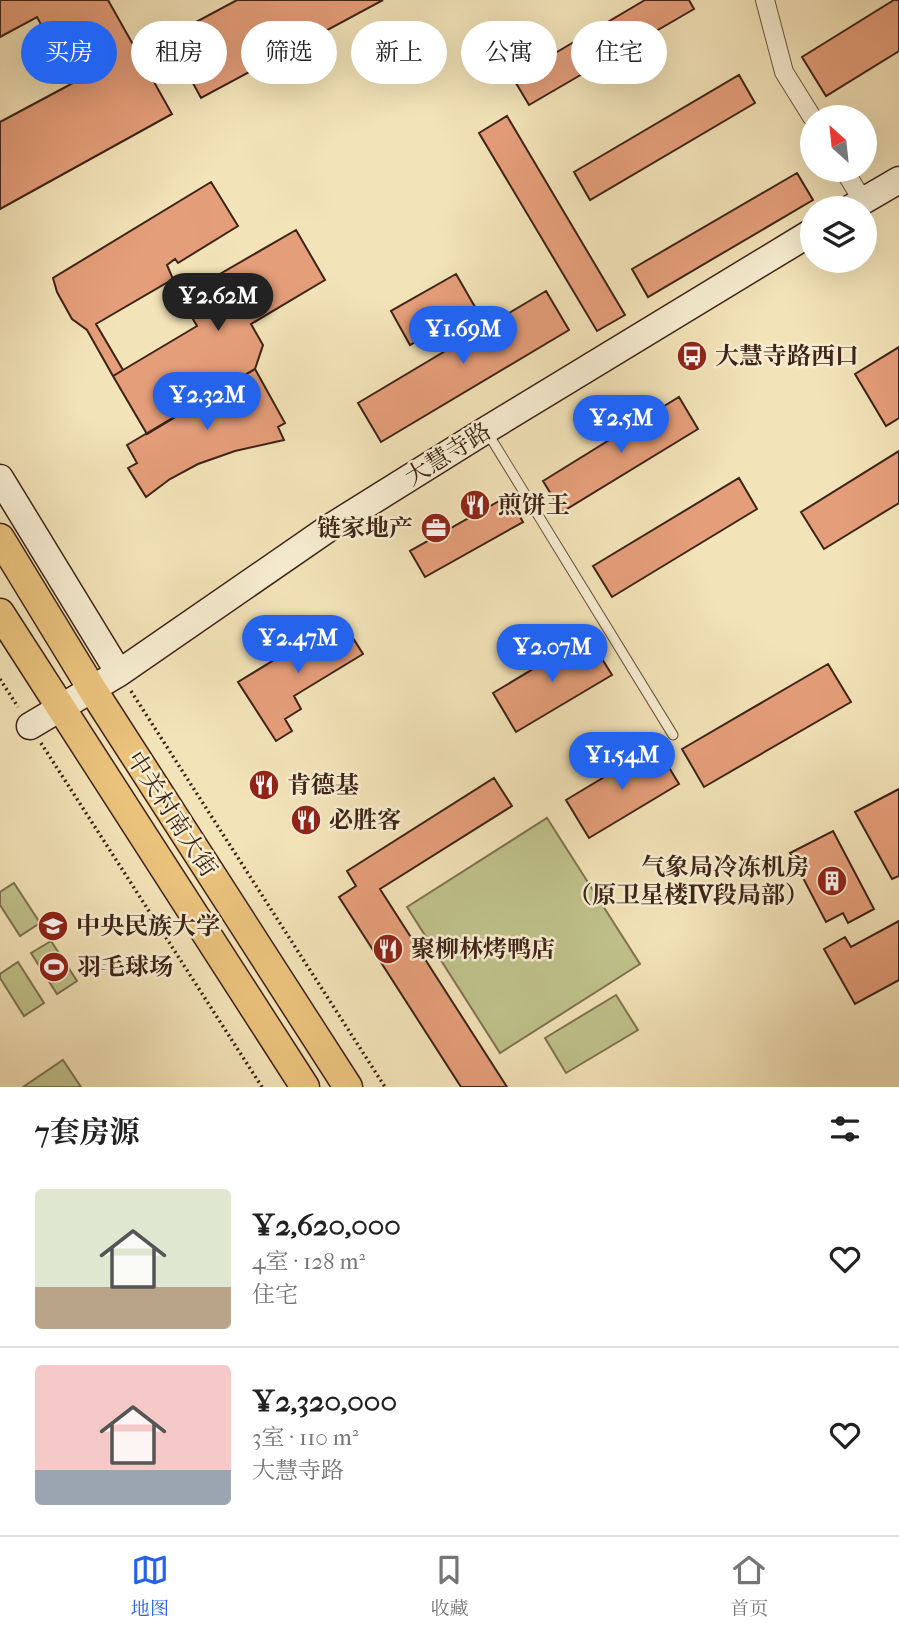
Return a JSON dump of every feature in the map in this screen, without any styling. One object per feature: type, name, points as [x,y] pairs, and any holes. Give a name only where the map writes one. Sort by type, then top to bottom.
[{"type":"main road","name":"中关村南大街","points":[[0,538],[92,689],[348,1087]]},
{"type":"main road","name":"中关村南大街","points":[[0,613],[305,1087]]},
{"type":"street","points":[[765,0],[785,72],[805,105]]},
{"type":"street","points":[[871,196],[899,180]]},
{"type":"street","name":"大慧寺路","points":[[30,726],[119,673],[329,528],[800,239]]},
{"type":"street","points":[[0,478],[119,673]]},
{"type":"lane","points":[[486,430],[673,735]]},
{"type":"path","points":[[119,673],[385,1087]]},
{"type":"path","points":[[0,679],[262,1087]]},
{"type":"green space","points":[[547,818],[640,964],[500,1053],[407,907]]},
{"type":"green space","name":"羽毛球场","points":[[14,883],[40,923],[20,936],[0,905],[0,892]]},
{"type":"green space","name":"羽毛球场","points":[[51,941],[77,981],[57,994],[31,953]]},
{"type":"green space","name":"羽毛球场","points":[[18,962],[44,1003],[24,1016],[0,978],[0,974]]},
{"type":"green space","points":[[616,995],[638,1030],[566,1073],[545,1038]]},
{"type":"green space","points":[[63,1060],[81,1087],[23,1087]]},
{"type":"building","points":[[0,0],[108,0],[131,41],[131,84],[155,84],[172,114],[0,209],[0,122],[71,84],[117,84],[117,21],[39,21],[37,17],[21,21],[21,26],[0,37]]},
{"type":"building","points":[[237,0],[383,0],[337,25],[337,21],[241,21],[241,76],[227,84],[227,21],[198,21]]},
{"type":"building","points":[[645,0],[689,0],[694,9],[667,25],[667,21],[609,21]]},
{"type":"building","points":[[894,0],[899,0],[899,51],[826,96],[802,57]]},
{"type":"building","points":[[571,44],[571,81],[529,105],[517,84],[557,84],[557,52]]},
{"type":"building","points":[[739,75],[755,103],[590,200],[574,172]]},
{"type":"building","points":[[193,84],[227,84],[201,98]]},
{"type":"building","points":[[507,116],[625,315],[597,331],[479,133]]},
{"type":"building","points":[[797,173],[811,196],[800,196],[800,208],[648,297],[632,269]]},
{"type":"building","points":[[211,182],[238,226],[178,263],[175,259],[167,265],[173,279],[96,324],[123,370],[113,376],[87,330],[72,319],[57,292],[53,278]]},
{"type":"building","points":[[296,230],[325,280],[251,324],[263,345],[255,369],[147,434],[113,376],[197,326],[180,297]]},
{"type":"building","points":[[456,274],[475,307],[410,345],[391,311]]},
{"type":"building","points":[[546,291],[569,330],[381,442],[358,403]]},
{"type":"building","points":[[899,347],[899,418],[886,426],[855,374]]},
{"type":"building","points":[[255,369],[285,423],[278,427],[284,440],[235,451],[198,464],[170,479],[146,497],[128,468],[137,463],[127,445]]},
{"type":"building","points":[[679,397],[698,429],[562,512],[543,481]]},
{"type":"building","points":[[899,451],[899,503],[824,549],[801,512]]},
{"type":"building","points":[[739,478],[757,509],[612,597],[593,566]]},
{"type":"building","points":[[508,496],[523,522],[425,577],[410,551]]},
{"type":"building","points":[[341,619],[363,654],[294,696],[301,709],[285,719],[292,731],[276,741],[238,682]]},
{"type":"building","points":[[588,636],[612,675],[516,732],[493,693]]},
{"type":"building","points":[[828,664],[851,702],[704,787],[682,749]]},
{"type":"building","points":[[656,746],[679,784],[589,838],[566,800]]},
{"type":"building","points":[[494,778],[512,806],[380,889],[507,1087],[461,1087],[339,897],[356,886],[347,871]]},
{"type":"building","points":[[899,789],[899,876],[892,879],[855,812]]},
{"type":"building","name":"气象局冷冻机房 （原卫星楼IV段局部）","points":[[833,831],[874,909],[848,923],[843,913],[826,922],[790,853]]},
{"type":"building","points":[[899,921],[899,980],[855,1004],[824,949],[845,937],[851,947]]},
{"type":"place","name":"大慧寺路西口","points":[[692,356]]},
{"type":"place","name":"煎饼王","points":[[475,505]]},
{"type":"place","name":"链家地产","points":[[436,528]]},
{"type":"place","name":"肯德基","points":[[264,785]]},
{"type":"place","name":"必胜客","points":[[306,820]]},
{"type":"place","name":"气象局冷冻机房 （原卫星楼IV段局部）","points":[[832,881]]},
{"type":"place","name":"中央民族大学","points":[[53,926]]},
{"type":"place","name":"聚柳林烤鸭店","points":[[388,949]]},
{"type":"place","name":"羽毛球场","points":[[54,967]]}]
